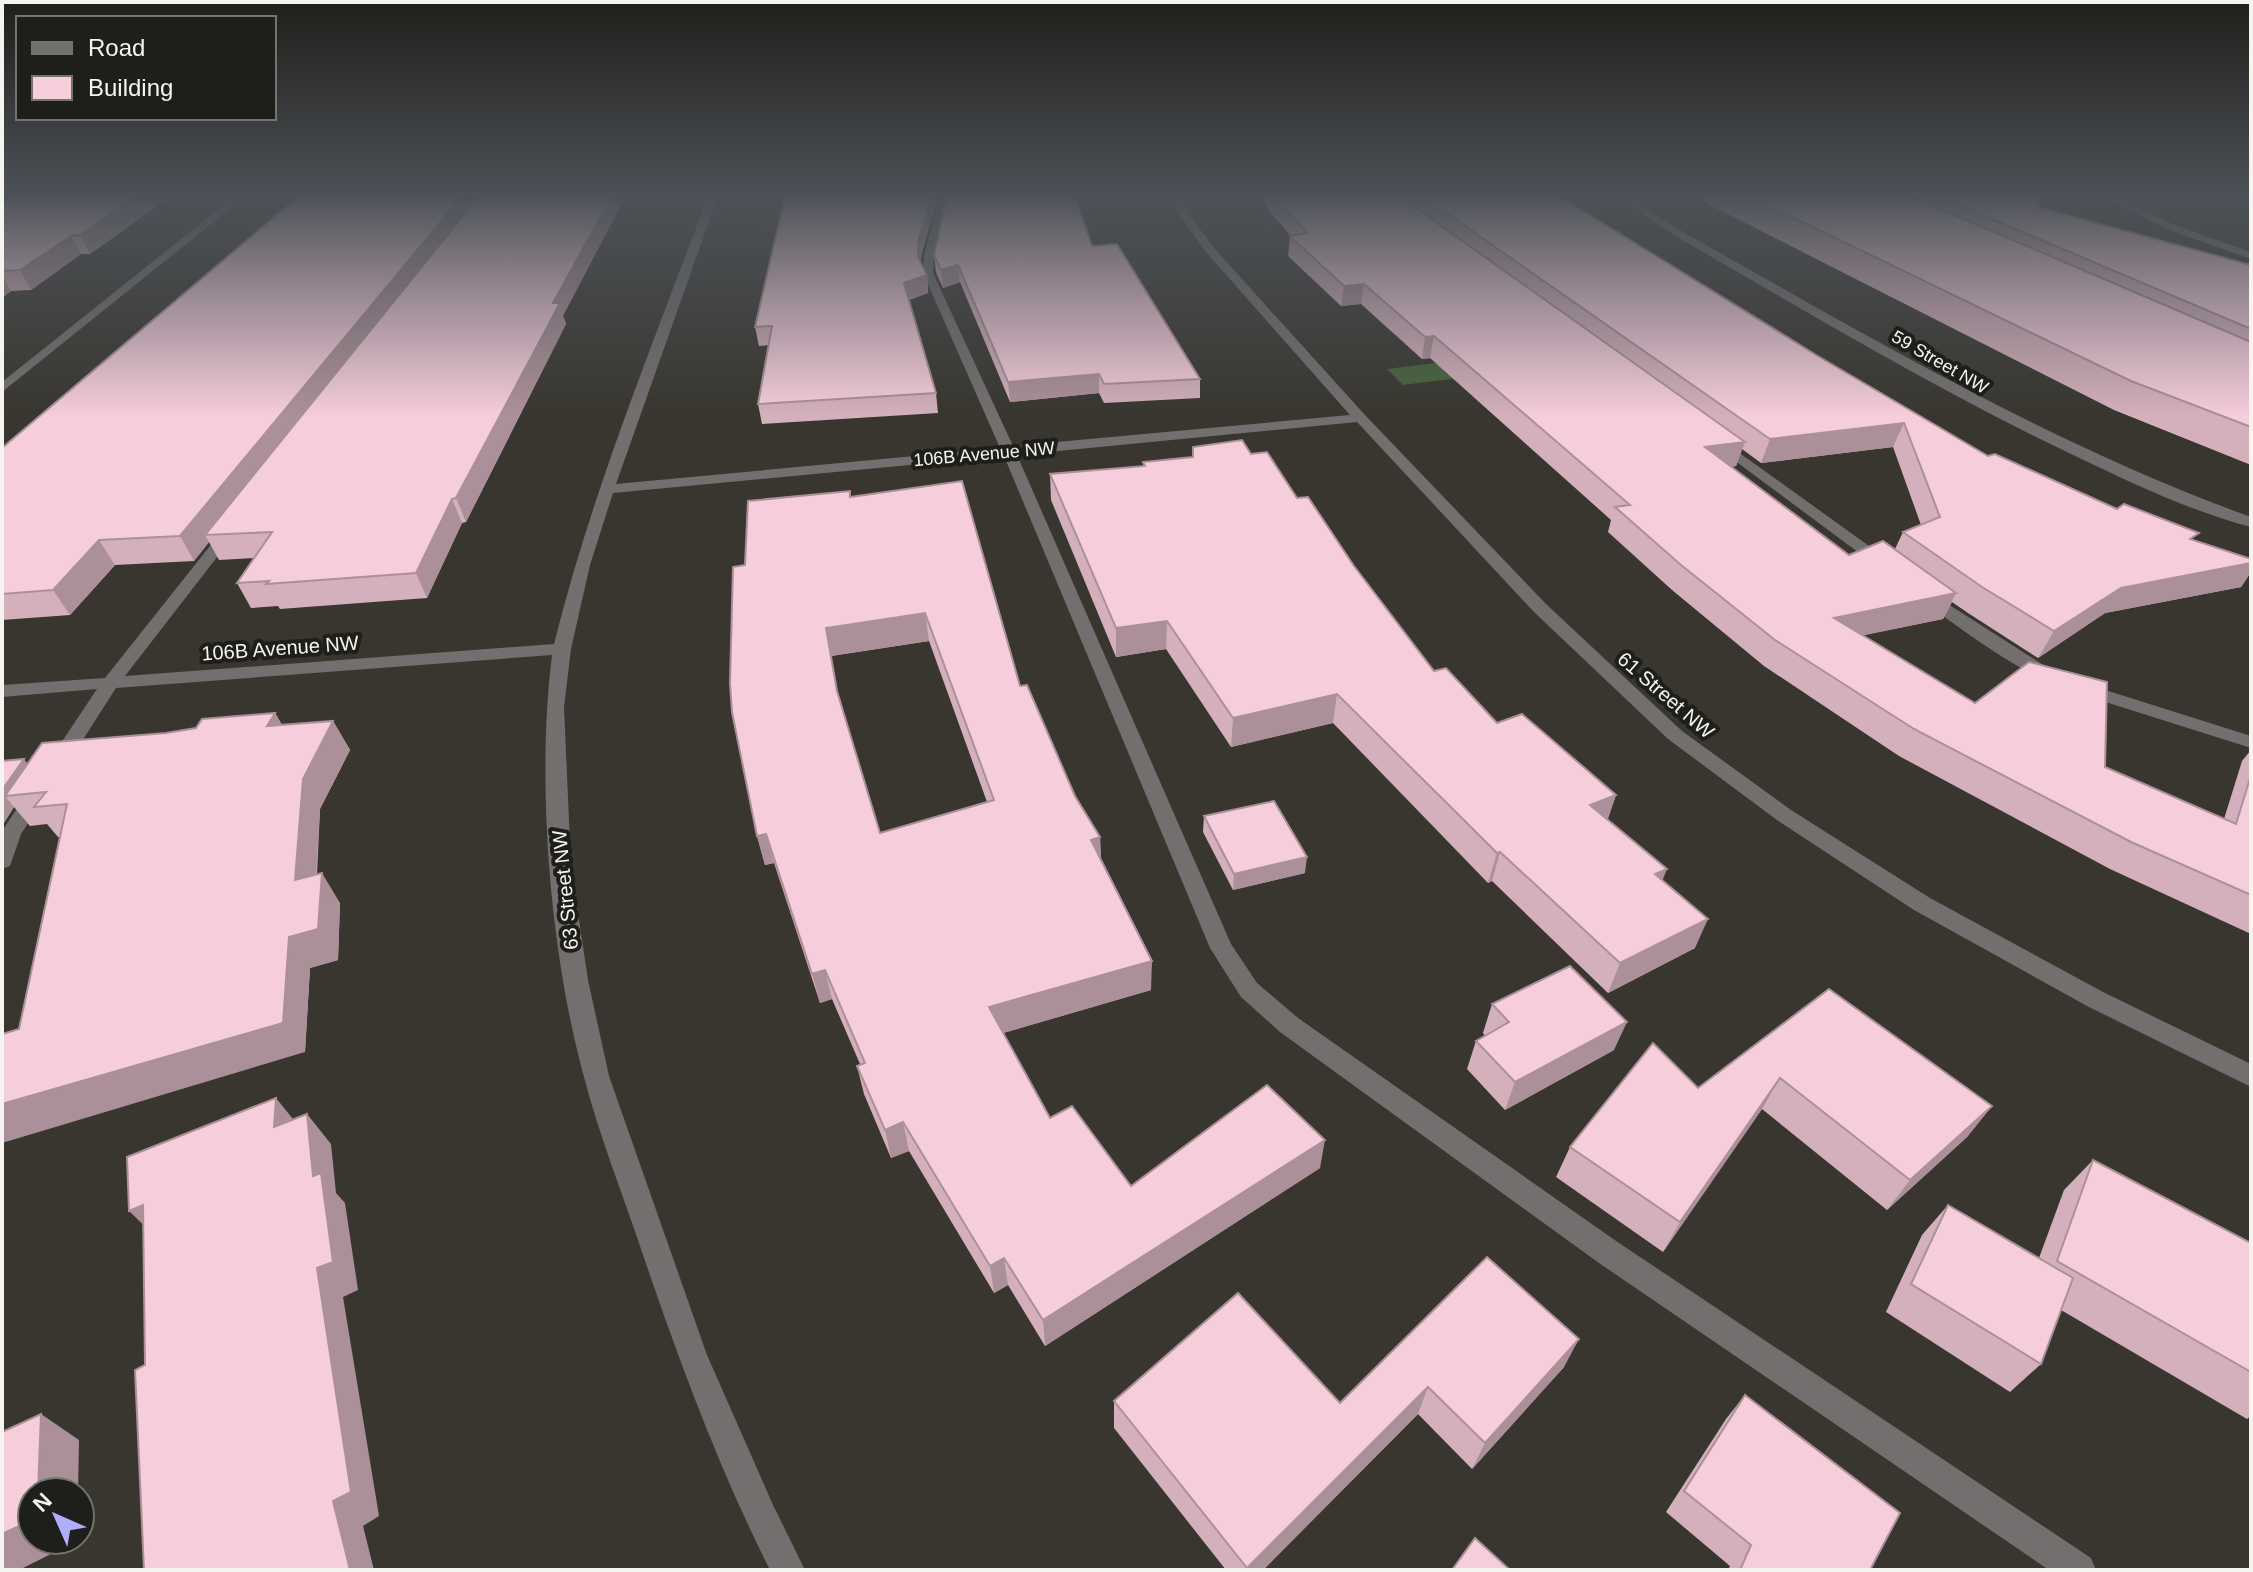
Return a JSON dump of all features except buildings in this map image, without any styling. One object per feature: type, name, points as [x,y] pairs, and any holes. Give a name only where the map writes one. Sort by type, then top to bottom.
[{"type":"street","points":[[2,388],[150,269]]},
{"type":"street","name":"63 Street NW","points":[[686,269],[582,565],[562,649],[555,707],[560,866],[576,980],[596,1076],[693,1358],[761,1517],[788,1570]]},
{"type":"street","points":[[928,269],[1221,948],[1249,990],[1289,1025],[1609,1253],[2079,1570]]},
{"type":"street","name":"61 Street NW","points":[[1227,269],[1360,418],[1540,608],[1675,735],[1784,815],[1922,904],[2095,999],[2251,1076]]},
{"type":"street","name":"59 Street NW","points":[[1741,269],[1985,409],[2040,437],[2159,490],[2251,522]]},
{"type":"street","name":"106B Avenue NW","points":[[607,489],[1360,418]]},
{"type":"street","points":[[1711,436],[1991,642],[2057,679],[2251,742]]},
{"type":"street","points":[[2,861],[11,833],[110,683],[238,520]]},
{"type":"street","name":"106B Avenue NW","points":[[2,691],[562,649]]},
{"type":"green space","points":[[1573,346],[1592,361],[1403,385],[1387,369]]}]
